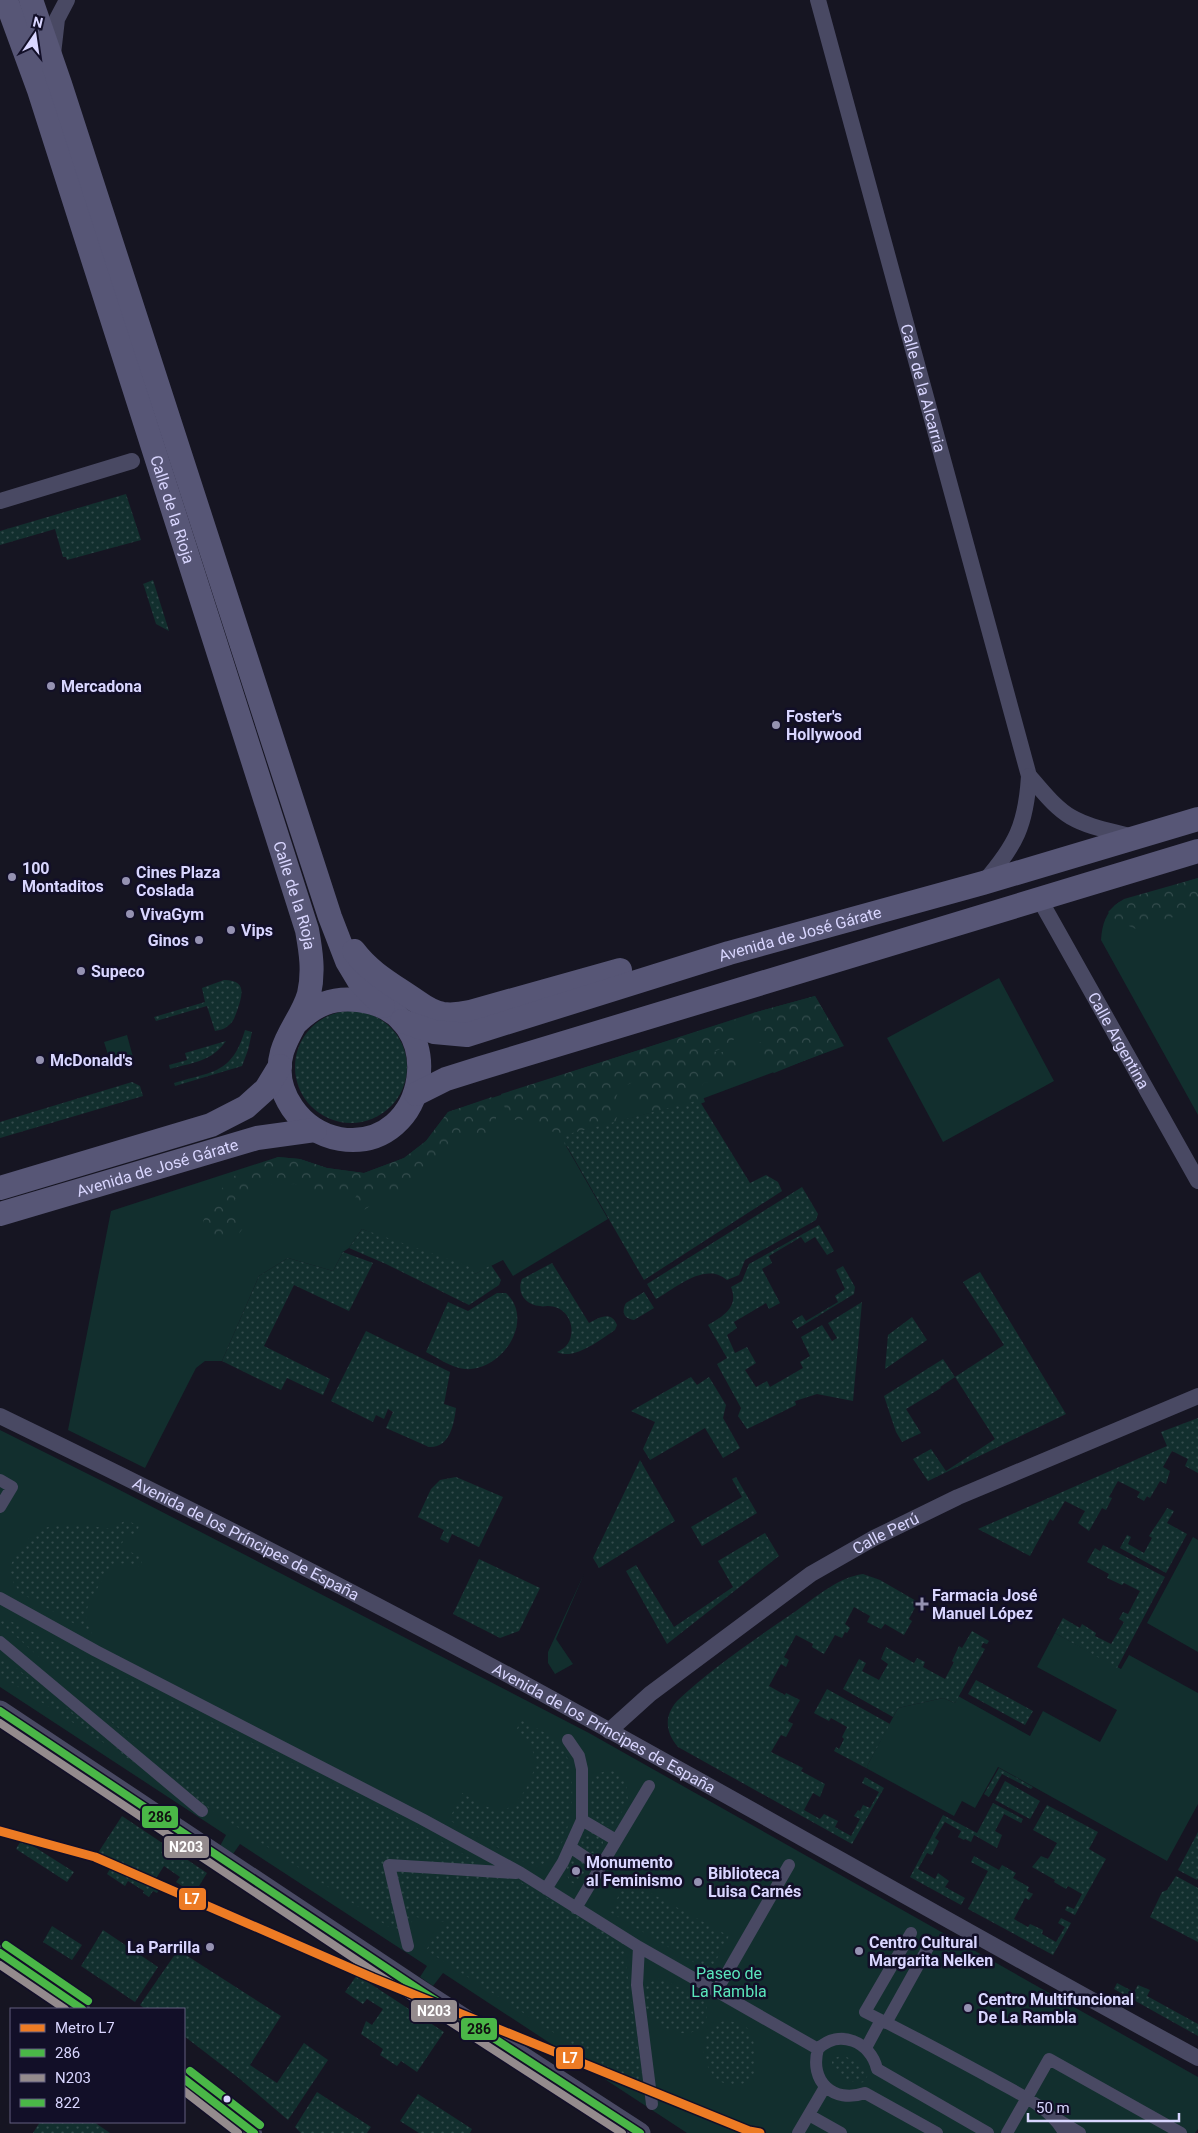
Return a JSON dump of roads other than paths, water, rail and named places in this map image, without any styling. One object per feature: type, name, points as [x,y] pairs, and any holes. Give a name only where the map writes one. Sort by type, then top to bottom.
[{"type":"main road","name":"Calle de la Rioja","points":[[6,0],[39,90],[307,930],[312,972],[309,994],[297,1022]]},
{"type":"main road","name":"Calle de la Rioja","points":[[31,0],[330,917],[347,961],[359,981],[384,1006]]},
{"type":"main road","name":"Avenida de José Gárate","points":[[402,1021],[434,1032],[467,1035],[729,953],[984,883],[1198,819]]},
{"type":"main road","points":[[416,1094],[446,1079],[481,1068],[1198,851]]},
{"type":"main road","name":"Calle de la Rioja","points":[[330,917],[359,957],[374,973],[424,1008],[442,1014],[470,1012],[678,954],[703,949],[729,953]]},
{"type":"main road","points":[[356,999],[384,1006],[402,1021],[411,1034],[419,1057],[419,1083],[416,1094],[397,1121],[380,1133],[351,1140],[329,1136],[315,1130],[299,1118],[290,1105],[281,1078],[281,1054],[290,1032],[297,1022],[309,1011],[331,1000],[356,999]]},
{"type":"main road","name":"Avenida de José Gárate","points":[[0,1188],[211,1125],[246,1108],[266,1089],[280,1066]]},
{"type":"main road","name":"Avenida de José Gárate","points":[[0,1214],[257,1138],[315,1130]]},
{"type":"street","points":[[52,61],[56,19],[67,0]]},
{"type":"street","name":"Calle de la Alcarria","points":[[818,0],[1029,776],[1028,798],[1023,824],[1009,850],[984,883]]},
{"type":"street","points":[[0,501],[132,461]]},
{"type":"street","name":"Calle de la Alcarria","points":[[1029,776],[1054,803],[1071,816],[1091,826],[1137,837]]},
{"type":"street","name":"Calle Argentina","points":[[1040,900],[1198,1181]]},
{"type":"street","name":"Calle Perú","points":[[609,1731],[650,1694],[811,1574],[898,1525],[958,1497],[1198,1396]]},
{"type":"street","name":"Avenida de los Príncipes de España","points":[[0,1416],[170,1500],[515,1678],[1073,1991],[1198,2058]]},
{"type":"street","points":[[0,1480],[12,1487],[0,1507]]},
{"type":"street","points":[[0,1598],[96,1651],[422,1819],[521,1874],[639,1947],[818,2049]]},
{"type":"street","points":[[0,1642],[202,1811]]},
{"type":"street","points":[[0,1711],[640,2133]]},
{"type":"street","points":[[546,1889],[570,1847],[582,1820],[582,1769],[579,1756],[568,1740]]},
{"type":"street","points":[[576,1908],[649,1786]]},
{"type":"street","points":[[582,1820],[616,1840]]},
{"type":"street","points":[[570,1847],[600,1867]]},
{"type":"street","points":[[408,1946],[389,1865],[521,1874]]},
{"type":"street","points":[[716,1992],[789,1865]]},
{"type":"street","points":[[910,1933],[865,2012],[949,2054],[1027,2098],[1061,2126],[1064,2133]]},
{"type":"street","points":[[866,2048],[884,2022],[930,1944]]},
{"type":"street","points":[[639,1947],[637,1985],[652,2104]]},
{"type":"street","points":[[0,1954],[81,2008]]},
{"type":"street","points":[[937,2133],[865,2094],[853,2097],[843,2096],[825,2087],[815,2066],[818,2049],[832,2039],[852,2041],[866,2048],[874,2058],[876,2069],[988,2133]]},
{"type":"street","points":[[1007,2133],[1049,2059],[1181,2133]]},
{"type":"street","points":[[185,2080],[254,2133]]},
{"type":"street","points":[[798,2133],[825,2087]]},
{"type":"street","points":[[1046,2113],[1080,2133]]},
{"type":"street","points":[[809,2114],[841,2133]]},
{"type":"metro line","name":"L7","points":[[0,1831],[95,1857],[373,1978],[749,2131],[760,2133]]},
{"type":"place","name":"Mercadona","points":[[51,686]]},
{"type":"place","name":"Foster's Hollywood","points":[[776,725]]},
{"type":"place","name":"100 Montaditos","points":[[12,877]]},
{"type":"place","name":"Cines Plaza Coslada","points":[[126,881]]},
{"type":"place","name":"VivaGym","points":[[130,914]]},
{"type":"place","name":"Vips","points":[[231,930]]},
{"type":"place","name":"Ginos","points":[[199,940]]},
{"type":"place","name":"Supeco","points":[[81,971]]},
{"type":"place","name":"McDonald's","points":[[40,1060]]},
{"type":"place","name":"Farmacia José Manuel López","points":[[922,1604]]},
{"type":"place","name":"Monumento al Feminismo","points":[[576,1871]]},
{"type":"place","name":"Biblioteca Luisa Carnés","points":[[698,1882]]},
{"type":"place","name":"La Parrilla","points":[[210,1947]]},
{"type":"place","name":"Centro Cultural Margarita Nelken","points":[[859,1951]]},
{"type":"place","name":"Centro Multifuncional De La Rambla","points":[[968,2008]]},
{"type":"park label","name":"Paseo de La Rambla","points":[[729,1982]]}]
